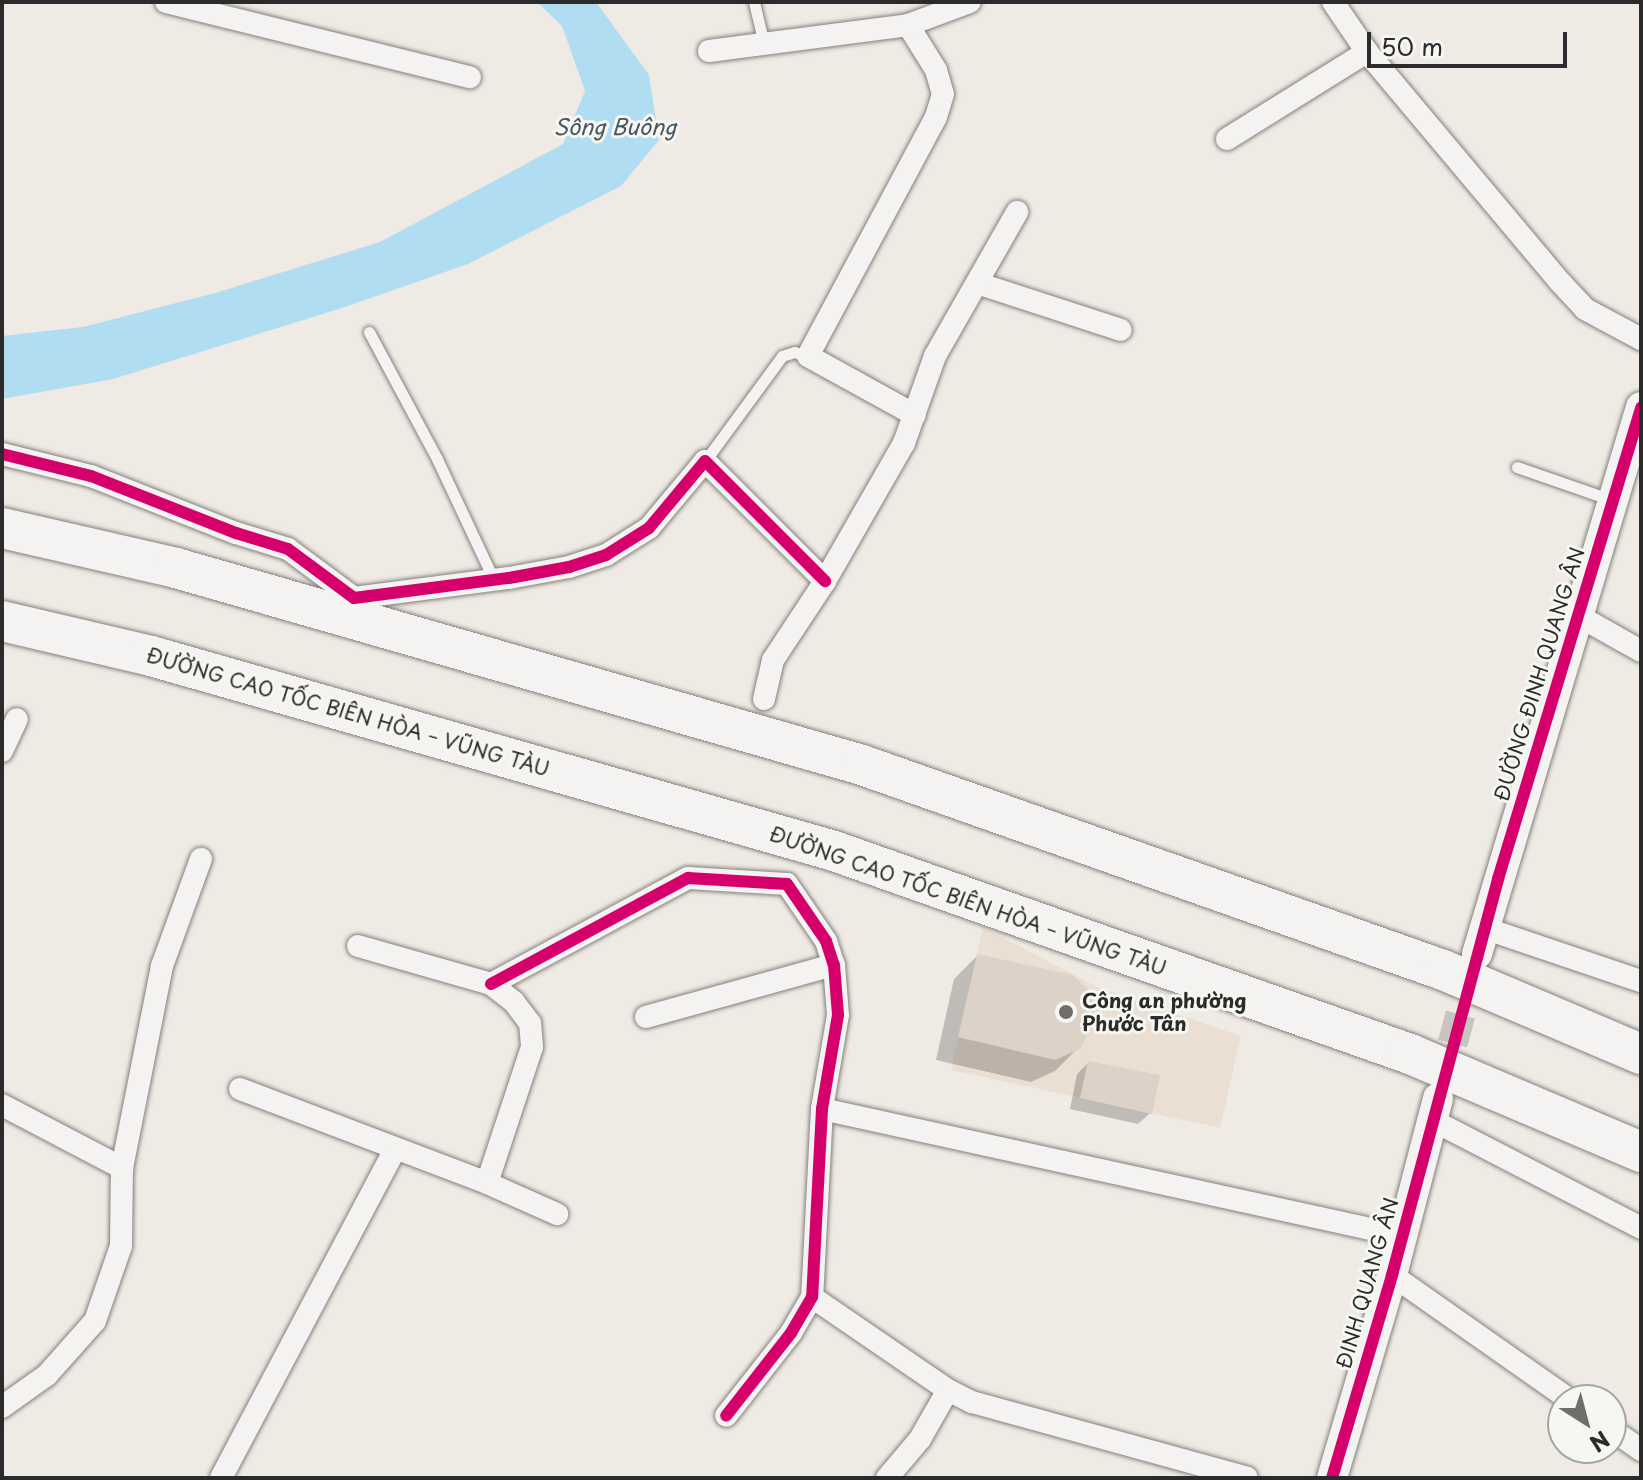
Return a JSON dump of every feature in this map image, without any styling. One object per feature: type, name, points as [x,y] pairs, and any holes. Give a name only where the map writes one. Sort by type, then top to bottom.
[{"type":"highway","points":[[2,528],[176,568],[862,765],[1443,970],[1641,1054]]},
{"type":"highway","name":"ĐƯỜNG CAO TỐC BIÊN HÒA – VŨNG TÀU","points":[[2,621],[151,656],[834,851],[1410,1054],[1641,1152]]},
{"type":"street","points":[[166,2],[470,77]]},
{"type":"street","points":[[709,51],[908,25],[970,2]]},
{"type":"street","points":[[1333,2],[1367,52],[1585,309],[1641,339]]},
{"type":"street","points":[[908,25],[936,70],[943,94],[936,117],[808,356],[915,415]]},
{"type":"street","points":[[1227,139],[1367,52]]},
{"type":"street","points":[[764,699],[773,660],[825,581],[904,443],[935,356],[1017,212]]},
{"type":"street","points":[[977,283],[1121,330]]},
{"type":"street","name":"ĐƯỜNG ĐINH QUANG ÂN","points":[[1481,941],[1613,500],[1635,455],[1641,407]]},
{"type":"street","points":[[2,454],[91,476],[236,533],[288,549],[354,598],[494,580],[569,567],[606,555],[649,528],[705,461],[825,581]]},
{"type":"street","points":[[1577,615],[1641,651]]},
{"type":"street","points":[[2,751],[17,719]]},
{"type":"street","points":[[2,1407],[47,1375],[95,1321],[121,1246],[122,1168],[162,966],[201,859]]},
{"type":"street","points":[[491,984],[688,878],[787,884],[826,941],[834,965],[838,1015],[822,1109],[812,1297],[791,1333],[726,1416]]},
{"type":"street","points":[[1481,941],[1641,981]]},
{"type":"street","points":[[358,946],[491,984],[514,1002],[530,1023],[532,1047],[487,1183]]},
{"type":"street","points":[[646,1017],[834,965]]},
{"type":"street","points":[[240,1089],[487,1183],[557,1214]]},
{"type":"street","points":[[2,1105],[122,1168]]},
{"type":"street","points":[[822,1109],[1402,1236]]},
{"type":"street","points":[[1435,1109],[1641,1228]]},
{"type":"street","name":"ĐINH QUANG ÂN","points":[[1332,1478],[1392,1275],[1435,1109]]},
{"type":"street","points":[[221,1478],[395,1149]]},
{"type":"street","points":[[1392,1275],[1547,1384]]},
{"type":"street","points":[[812,1297],[948,1390],[1014,1417],[1247,1478]]},
{"type":"street","points":[[887,1478],[920,1439],[948,1390]]},
{"type":"lane","points":[[754,2],[764,44]]},
{"type":"lane","points":[[369,332],[437,459],[494,580]]},
{"type":"lane","points":[[705,461],[782,356],[794,352],[808,356]]},
{"type":"lane","points":[[1517,467],[1613,500]]},
{"type":"shaded area","name":"Công an phường Phước Tân","points":[[983,927],[1097,987],[1241,1036],[1220,1128],[951,1070]]},
{"type":"water","name":"Sông Buông","points":[[537,2],[596,2],[649,75],[659,140],[621,186],[468,264],[342,308],[113,379],[2,399],[2,336],[83,327],[215,293],[380,242],[563,144],[585,91],[562,26]]},
{"type":"building","points":[[977,954],[1072,975],[1088,989],[1094,1006],[1094,1023],[1080,1049],[1055,1060],[958,1037]]},
{"type":"building","points":[[1088,1061],[1160,1075],[1152,1114],[1080,1098]]},
{"type":"tunnel","points":[[1441,1087],[1474,964]]},
{"type":"cycle path","points":[[1332,1478],[1392,1275],[1498,879],[1641,407]]},
{"type":"cycle path","points":[[2,454],[91,476],[236,533],[288,549],[354,598],[509,578],[569,567],[606,555],[649,528],[705,461],[825,581]]},
{"type":"cycle path","points":[[491,984],[688,878],[787,884],[826,941],[834,965],[838,1015],[822,1109],[812,1297],[791,1333],[726,1416]]},
{"type":"place","name":"Công an phường Phước Tân","points":[[1066,1012]]}]
